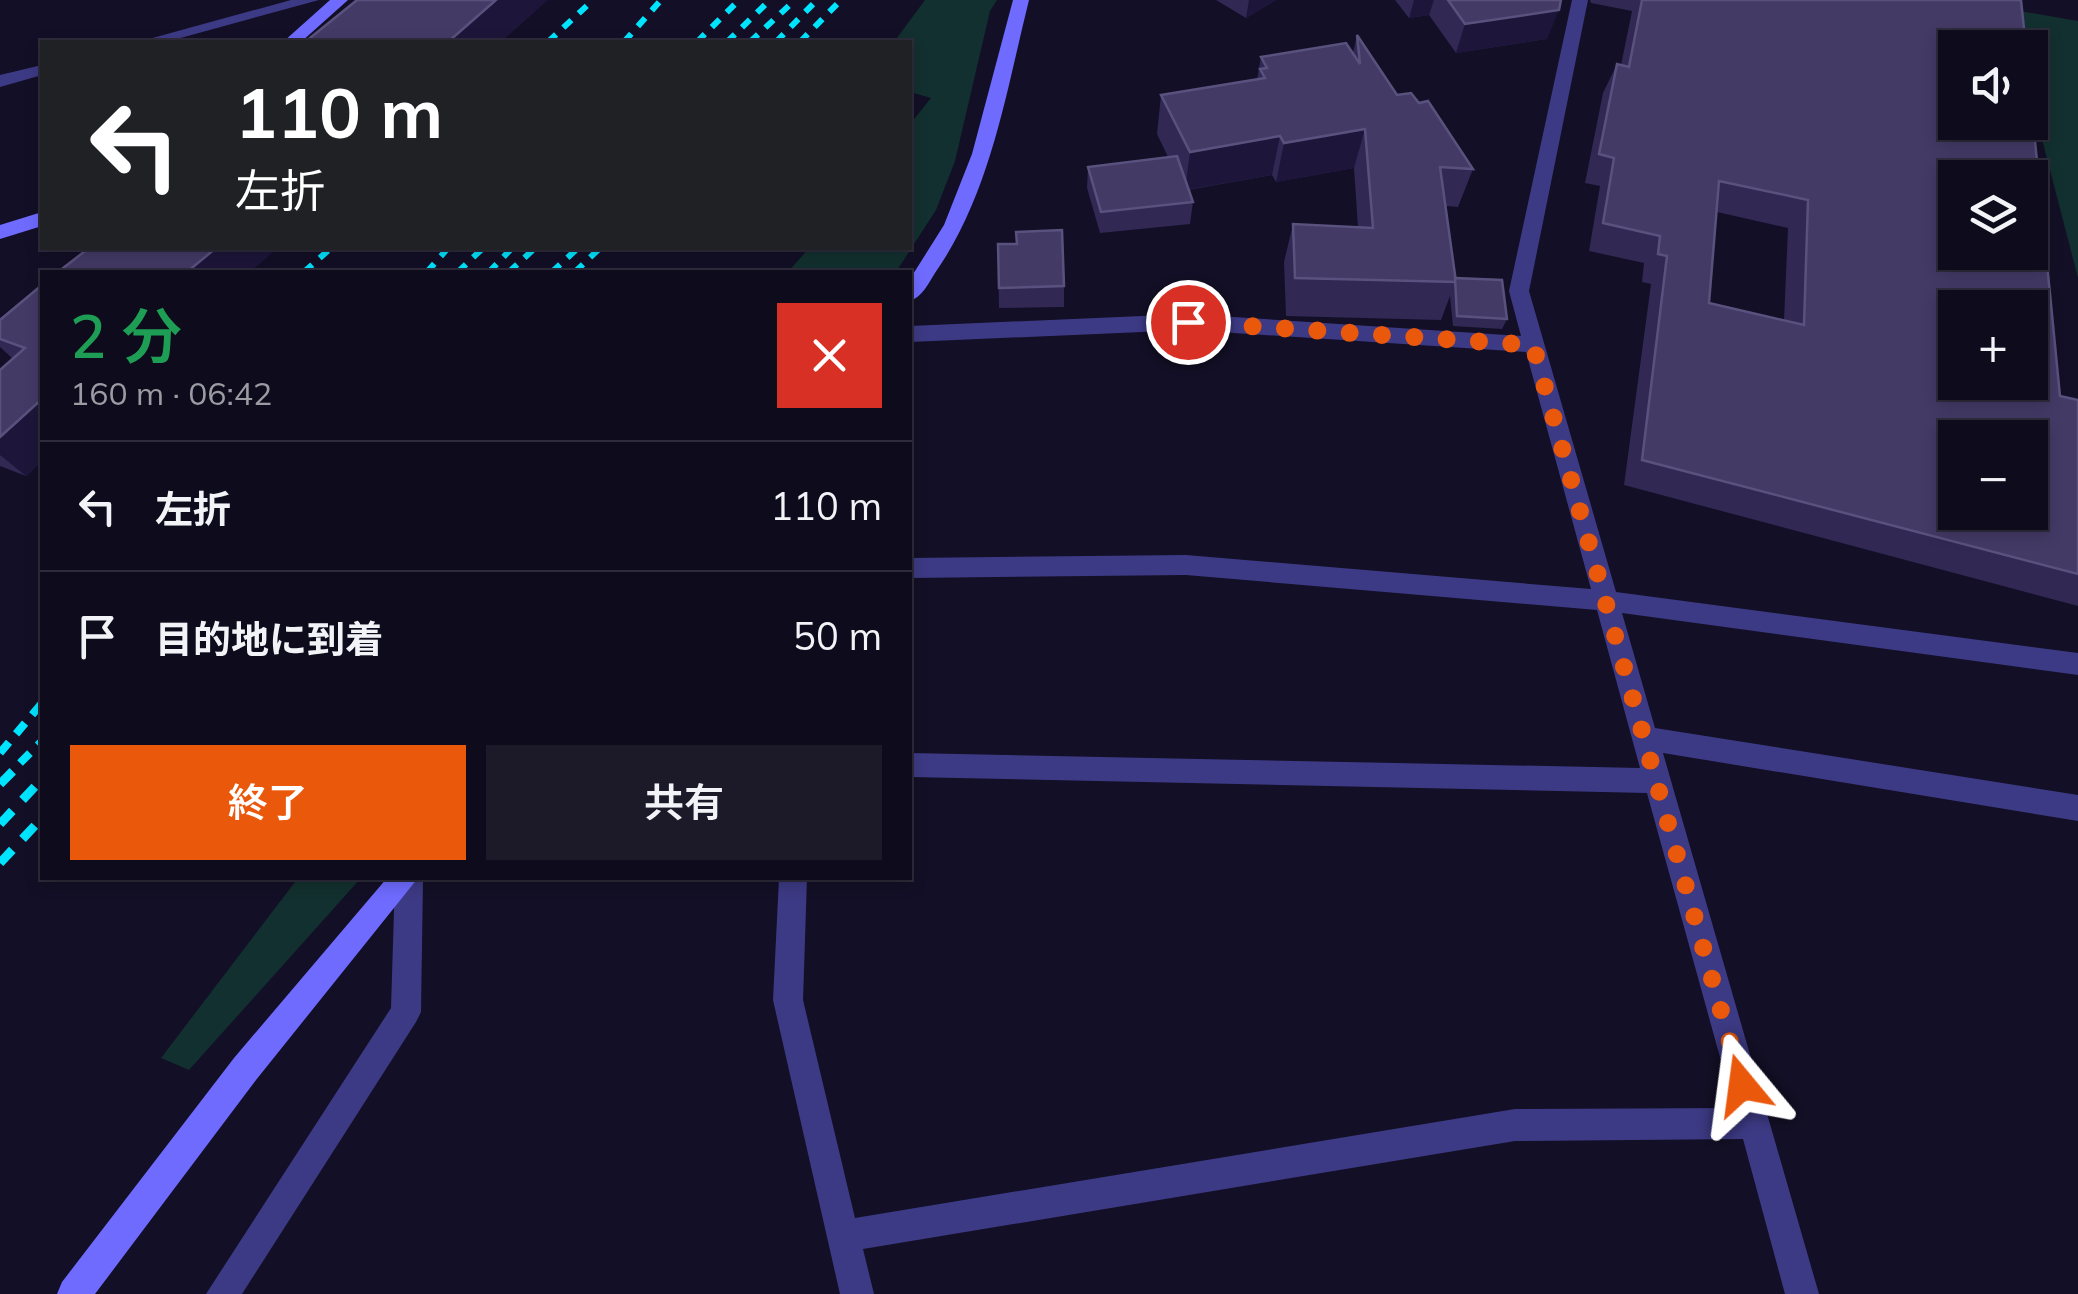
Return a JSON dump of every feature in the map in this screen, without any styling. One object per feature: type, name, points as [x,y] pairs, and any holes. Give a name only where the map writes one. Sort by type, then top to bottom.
[{"type":"main road","points":[[293,40],[340,0]]},
{"type":"main road","points":[[912,292],[940,257],[970,196],[1021,0]]},
{"type":"main road","points":[[0,232],[40,220]]},
{"type":"main road","points":[[74,1294],[245,1069],[405,880]]},
{"type":"street","points":[[155,40],[311,0]]},
{"type":"street","points":[[1580,0],[1519,292],[1802,1294]]},
{"type":"street","points":[[0,81],[40,71]]},
{"type":"street","points":[[912,334],[1188,322],[1533,345]]},
{"type":"street","points":[[912,568],[1186,565],[1608,600],[2078,664]]},
{"type":"street","points":[[1642,738],[2078,808]]},
{"type":"street","points":[[912,765],[1656,782]]},
{"type":"street","points":[[223,1294],[406,1012],[407,880]]},
{"type":"street","points":[[793,880],[788,1000],[857,1294]]},
{"type":"street","points":[[843,1236],[1515,1126],[1754,1123]]},
{"type":"green space","points":[[925,0],[997,0],[990,11],[955,161],[936,210],[912,247],[912,122],[931,98],[912,93],[912,40],[895,40]]},
{"type":"green space","points":[[2008,9],[2078,21],[2078,278],[2042,140],[2048,140],[2048,30],[2014,30]]},
{"type":"green space","points":[[807,250],[910,250],[897,270],[790,270]]},
{"type":"green space","points":[[296,880],[359,880],[189,1070],[161,1058]]},
{"type":"building","points":[[357,0],[496,0],[450,40],[307,40]]},
{"type":"building","points":[[1448,0],[1561,0],[1559,10],[1465,24]]},
{"type":"building","points":[[1642,0],[2021,0],[2024,30],[1938,30],[1938,140],[2035,140],[2037,160],[1938,160],[1938,270],[2048,270],[2060,396],[2078,400],[2078,574],[1642,460],[1667,256],[1658,254],[1660,236],[1603,223],[1614,158],[1599,154],[1617,64],[1629,67]],"holes":[[[1719,181],[1808,200],[1804,325],[1709,303]]]},
{"type":"building","points":[[1357,35],[1397,95],[1411,93],[1419,103],[1428,101],[1473,169],[1440,167],[1456,282],[1295,278],[1293,224],[1373,228],[1365,129],[1284,143],[1280,136],[1190,152],[1161,95],[1265,78],[1260,69],[1267,68],[1261,57],[1346,43],[1360,64]]},
{"type":"building","points":[[1177,156],[1193,202],[1101,212],[1088,167]]},
{"type":"building","points":[[1062,230],[1064,286],[999,288],[998,244],[1017,244],[1016,232]]},
{"type":"building","points":[[86,250],[214,250],[189,270],[61,270]]},
{"type":"building","points":[[1455,278],[1502,280],[1507,319],[1457,316]]},
{"type":"building","points":[[40,287],[40,401],[0,437],[0,370],[25,348],[0,339],[0,320]]},
{"type":"railway","points":[[550,40],[593,0]]},
{"type":"railway","points":[[626,40],[661,0]]},
{"type":"railway","points":[[699,40],[739,0]]},
{"type":"railway","points":[[729,40],[770,0]]},
{"type":"railway","points":[[752,40],[795,0]]},
{"type":"railway","points":[[778,40],[817,0]]},
{"type":"railway","points":[[802,40],[841,0]]},
{"type":"railway","points":[[306,270],[329,250]]},
{"type":"railway","points":[[429,270],[446,250]]},
{"type":"railway","points":[[460,270],[481,250]]},
{"type":"railway","points":[[491,270],[510,250]]},
{"type":"railway","points":[[511,270],[533,250]]},
{"type":"railway","points":[[554,270],[576,250]]},
{"type":"railway","points":[[577,270],[598,250]]},
{"type":"railway","points":[[0,753],[40,705]]},
{"type":"railway","points":[[20,763],[40,743]]},
{"type":"railway","points":[[0,784],[23,761]]},
{"type":"railway","points":[[0,824],[40,781]]},
{"type":"railway","points":[[0,863],[40,820]]},
{"type":"route","points":[[1188,322],[1533,345],[1742,1085]]}]
